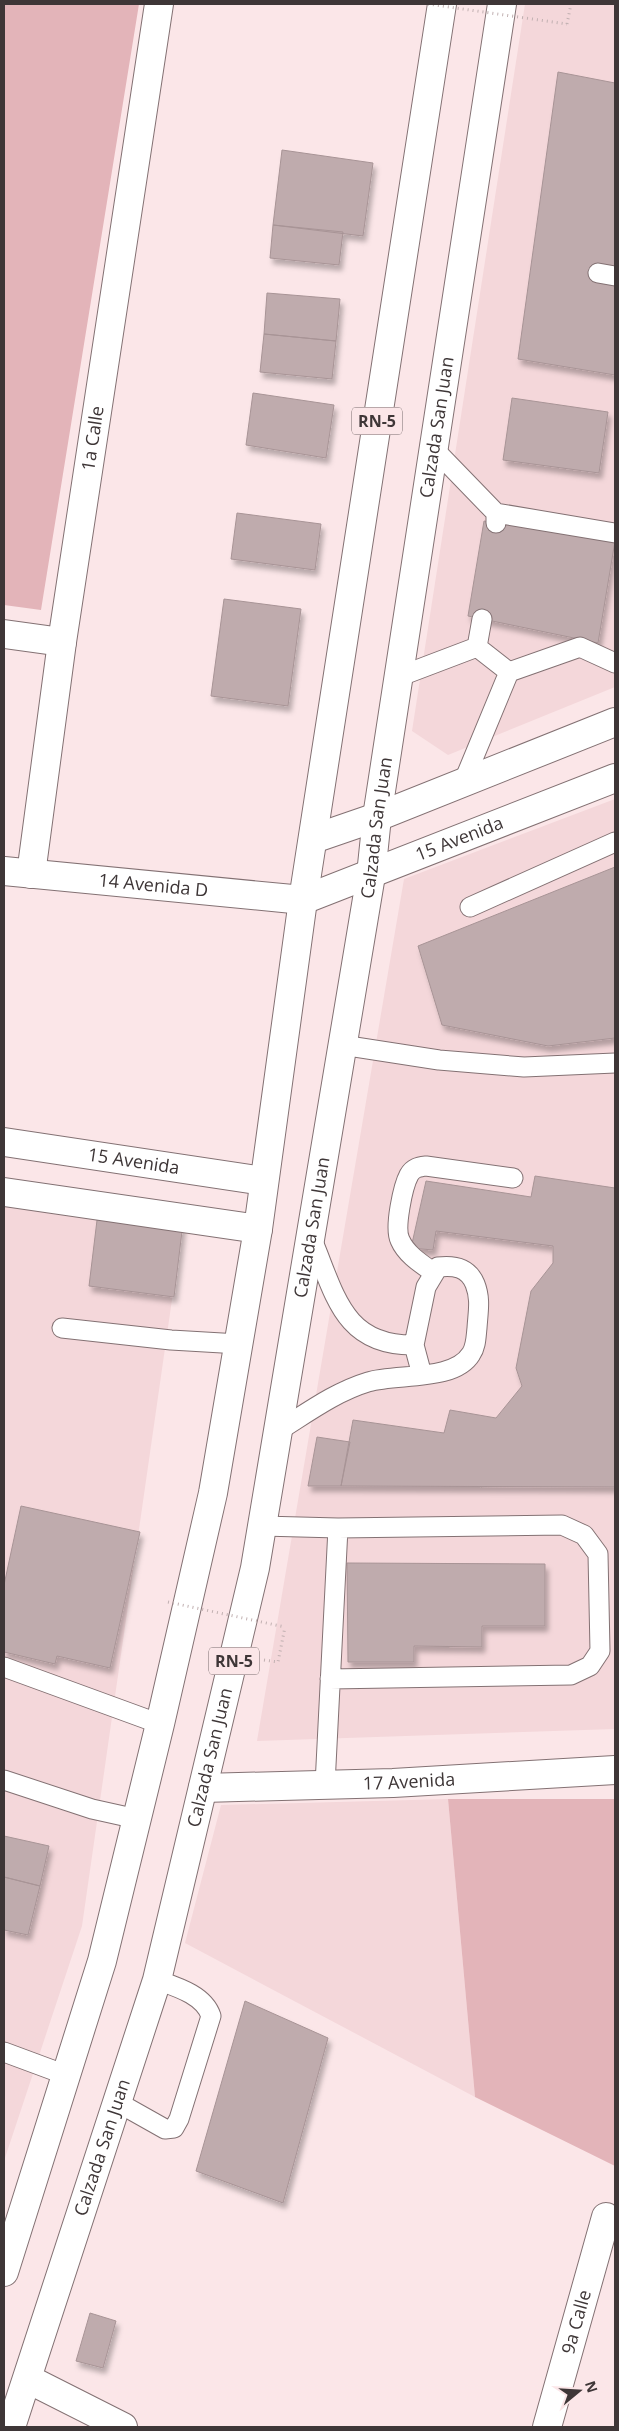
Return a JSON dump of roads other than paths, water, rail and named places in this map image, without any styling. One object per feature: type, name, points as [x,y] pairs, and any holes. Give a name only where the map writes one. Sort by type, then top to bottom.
[{"type":"main road","name":"1a Calle","points":[[31,874],[62,642],[159,4]]},
{"type":"main road","name":"RN-5","points":[[4,2272],[10,2230],[66,2075],[102,1961],[160,1724],[213,1494],[258,1229],[303,900],[442,4]]},
{"type":"main road","name":"Calzada San Juan","points":[[11,2427],[157,1980],[255,1568],[371,875],[377,817],[398,677],[502,4]]},
{"type":"main road","points":[[4,634],[62,642]]},
{"type":"main road","points":[[313,839],[377,817],[615,722]]},
{"type":"main road","name":"15 Avenida","points":[[303,900],[615,778]]},
{"type":"main road","name":"14 Avenida D","points":[[4,871],[303,900]]},
{"type":"main road","name":"15 Avenida","points":[[4,1142],[264,1181]]},
{"type":"main road","points":[[4,1192],[258,1229]]},
{"type":"main road","name":"17 Avenida","points":[[204,1788],[325,1785],[615,1770]]},
{"type":"main road","name":"9a Calle","points":[[547,2427],[606,2217]]},
{"type":"main road","points":[[28,2379],[123,2427]]},
{"type":"lane","points":[[434,449],[496,518],[615,533]]},
{"type":"lane","points":[[477,647],[482,620]]},
{"type":"lane","points":[[398,677],[477,647]]},
{"type":"lane","points":[[477,647],[509,672]]},
{"type":"lane","points":[[463,783],[509,672],[580,647],[615,659]]},
{"type":"lane","points":[[470,908],[615,842]]},
{"type":"lane","points":[[342,1045],[439,1060],[524,1067],[615,1062]]},
{"type":"lane","points":[[433,1272],[412,1257],[398,1236],[400,1210],[411,1172],[418,1167],[426,1166],[513,1178]]},
{"type":"lane","points":[[310,1237],[348,1320],[377,1341],[393,1345],[414,1345]]},
{"type":"lane","points":[[278,1431],[350,1388],[388,1378],[422,1375],[463,1365],[472,1353],[477,1331],[480,1297],[472,1277],[466,1270],[450,1266],[438,1267],[433,1272],[426,1287],[414,1345],[422,1375]]},
{"type":"lane","points":[[62,1328],[171,1340],[239,1344]]},
{"type":"lane","points":[[262,1526],[338,1528],[562,1525],[584,1535],[598,1554],[600,1651],[590,1666],[571,1675],[330,1679]]},
{"type":"lane","points":[[325,1785],[338,1528]]},
{"type":"lane","points":[[4,1668],[160,1724]]},
{"type":"lane","points":[[4,1780],[92,1809],[137,1819]]},
{"type":"lane","points":[[117,2102],[166,2129],[174,2128],[179,2119],[211,2016],[208,2007],[200,1999],[157,1980]]},
{"type":"lane","points":[[4,2052],[66,2075]]}]
